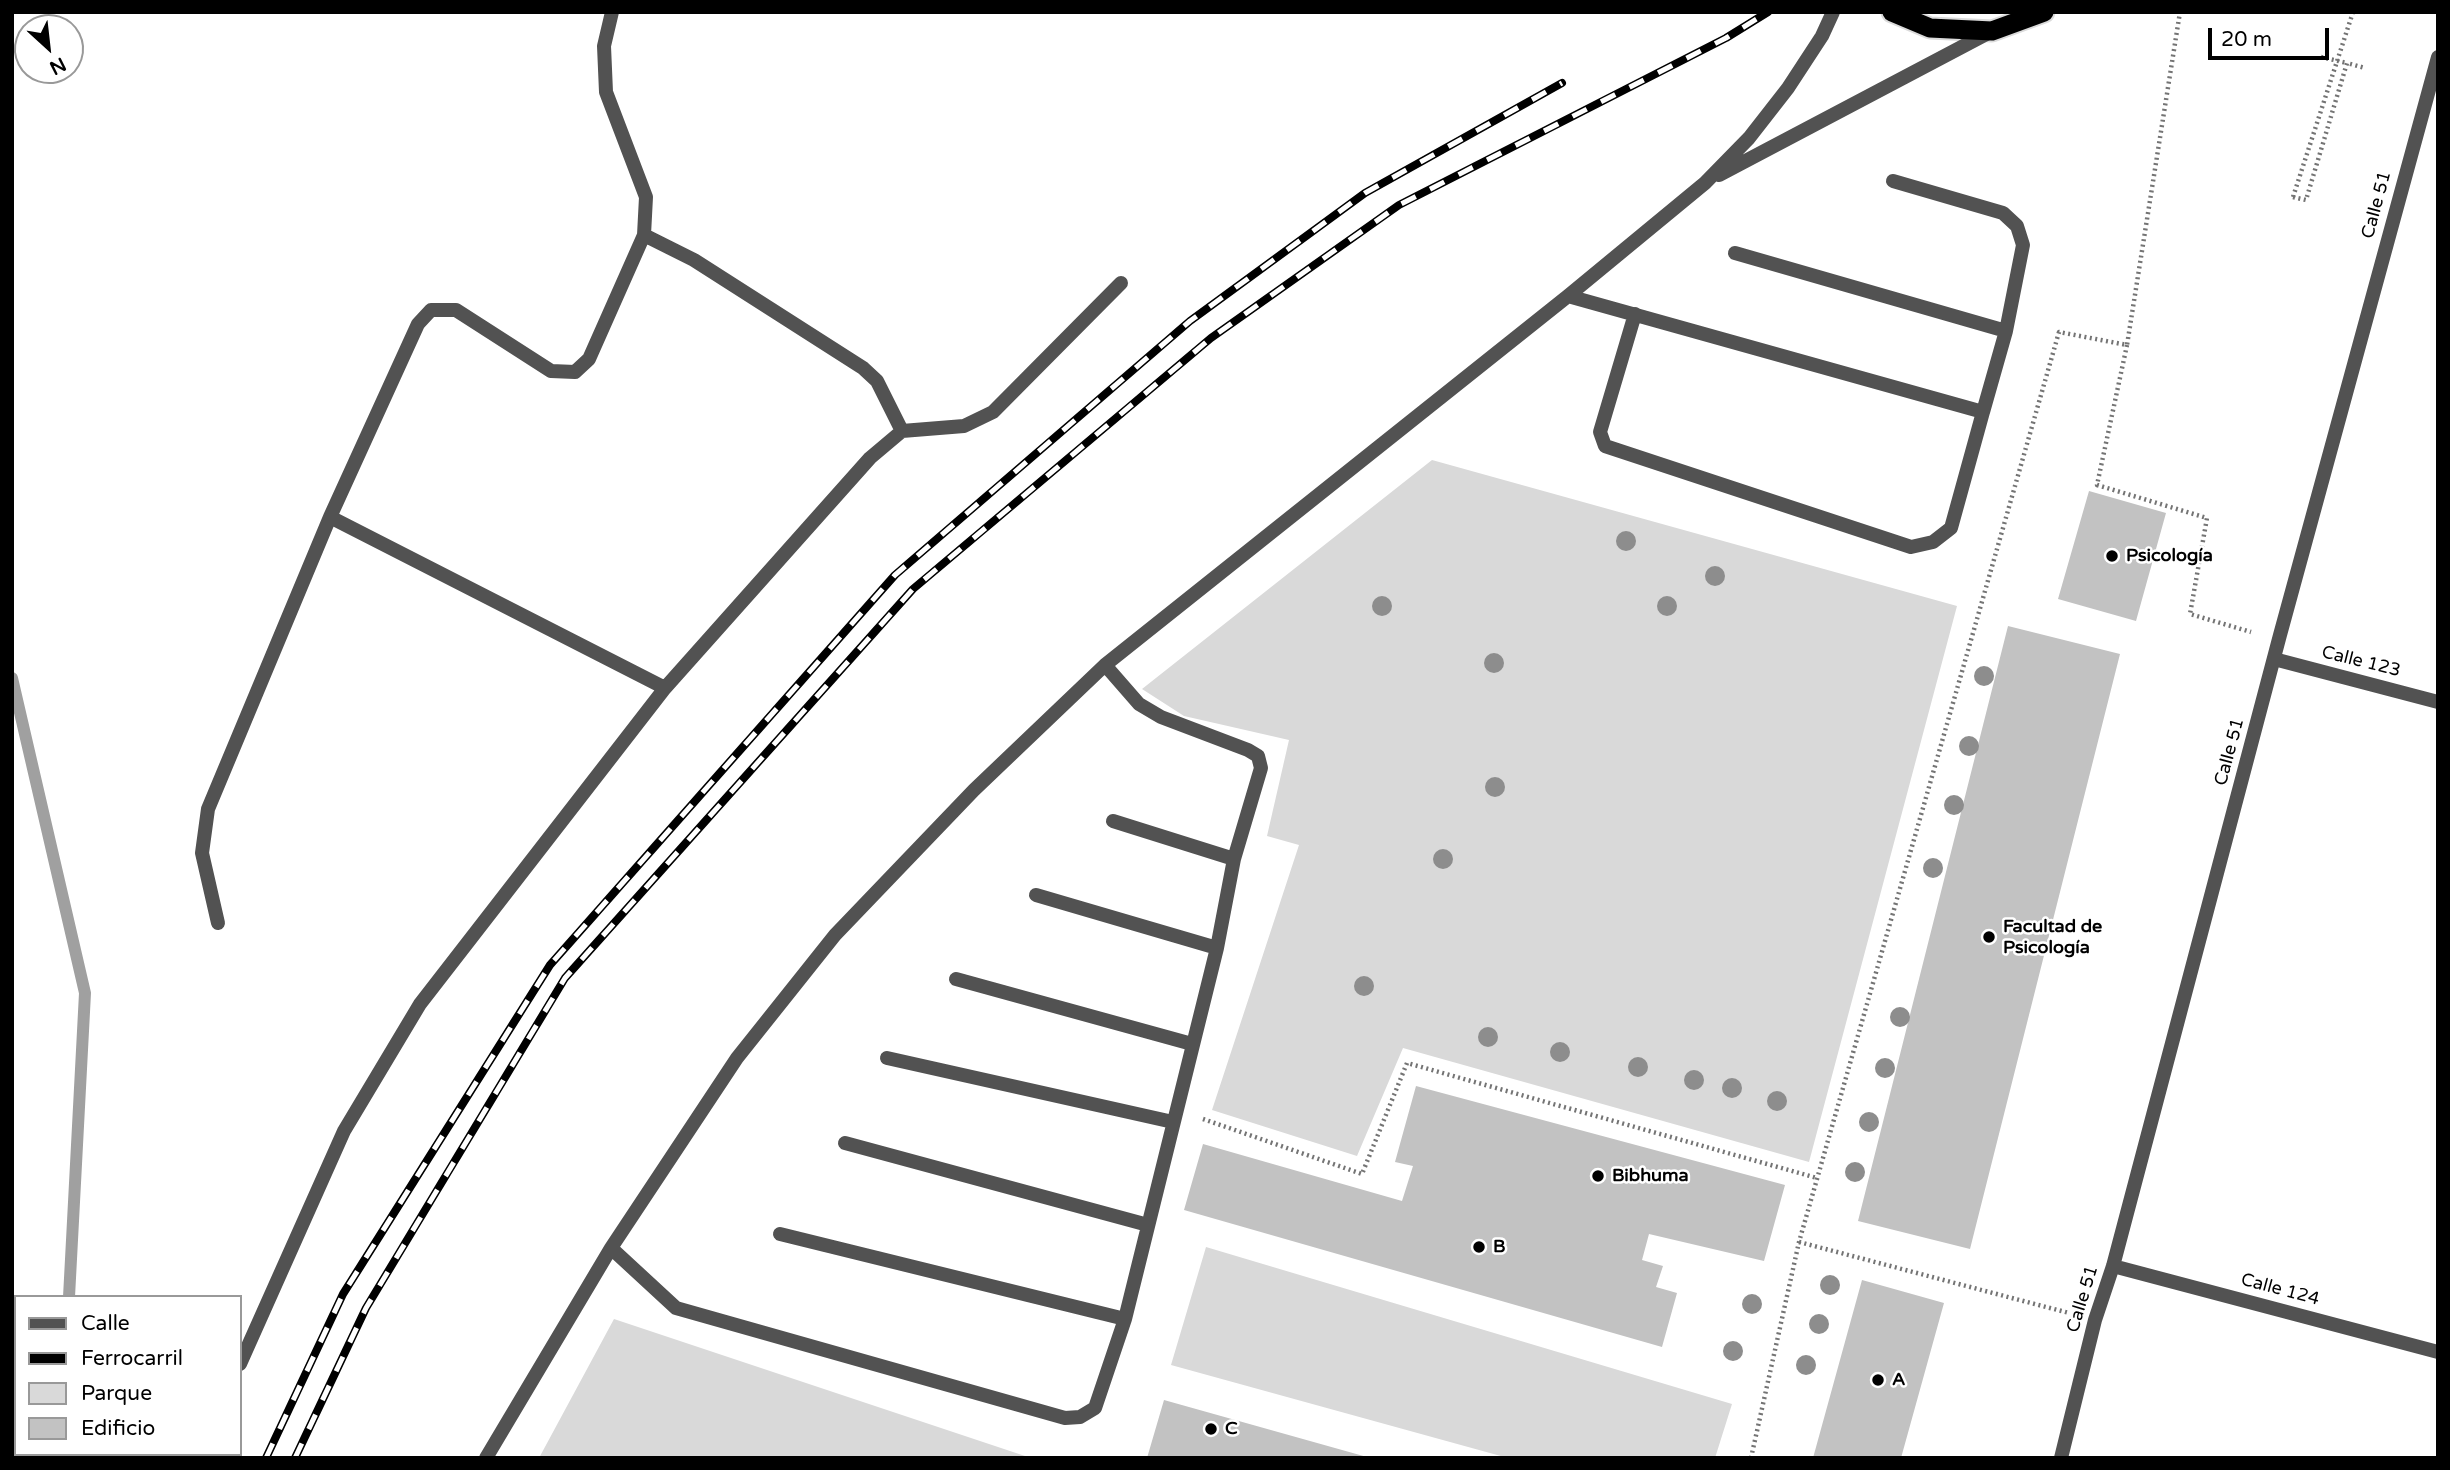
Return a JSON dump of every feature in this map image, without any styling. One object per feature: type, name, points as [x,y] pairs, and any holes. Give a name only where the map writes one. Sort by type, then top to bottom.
[{"type":"highway","points":[[1892,12],[1930,28],[1992,31],[2045,12]]},
{"type":"street","points":[[218,923],[202,853],[208,808],[330,517],[418,324],[431,310],[456,310],[551,371],[575,372],[589,359],[644,235],[646,197],[606,92],[604,46],[612,12]]},
{"type":"street","points":[[486,1458],[611,1248],[737,1058],[835,935],[974,790],[1105,664],[1568,296],[1705,183],[1749,138],[1788,88],[1822,36],[1833,12]]},
{"type":"street","points":[[1705,183],[1992,31]]},
{"type":"street","name":"Calle 51","points":[[2061,1458],[2095,1320],[2113,1266],[2280,635],[2438,57]]},
{"type":"street","points":[[1635,314],[1600,432],[1605,446],[1912,547],[1933,541],[1951,528],[2006,331],[2023,245],[2017,226],[2003,213],[1893,181]]},
{"type":"street","points":[[644,235],[694,260],[863,368],[877,381],[902,431]]},
{"type":"street","points":[[1735,253],[2006,331]]},
{"type":"street","points":[[242,1360],[344,1131],[420,1004],[665,688],[870,458],[902,431],[964,426],[993,412],[1121,283]]},
{"type":"street","points":[[1568,296],[1983,412]]},
{"type":"street","points":[[330,517],[665,688]]},
{"type":"street","name":"Calle 123","points":[[2274,660],[2438,702]]},
{"type":"street","points":[[611,1248],[676,1308],[1065,1418],[1080,1418],[1095,1408],[1125,1319],[1217,948],[1234,859],[1261,768],[1258,756],[1248,750],[1161,717],[1139,704],[1105,664]]},
{"type":"street","points":[[1113,821],[1234,859]]},
{"type":"street","points":[[1036,895],[1217,948]]},
{"type":"street","points":[[956,979],[1192,1044]]},
{"type":"street","points":[[887,1058],[1173,1122]]},
{"type":"street","points":[[845,1143],[1148,1225]]},
{"type":"street","points":[[780,1234],[1125,1319]]},
{"type":"street","name":"Calle 124","points":[[2113,1266],[2438,1352]]},
{"type":"path","points":[[2180,12],[2127,345],[2097,485],[2207,518],[2190,614],[2247,632],[2280,635]]},
{"type":"path","points":[[2347,62],[2306,200],[2293,197],[2353,12]]},
{"type":"path","points":[[2321,57],[2365,68]]},
{"type":"path","points":[[1751,1458],[1799,1242],[2059,332],[2127,345]]},
{"type":"path","points":[[1202,1108],[1199,1118],[1362,1174],[1407,1063],[1817,1178]]},
{"type":"path","points":[[1799,1242],[2095,1320]]},
{"type":"green space","points":[[1432,460],[1957,606],[1809,1162],[1403,1048],[1357,1156],[1212,1110],[1299,845],[1267,836],[1289,740],[1184,716],[1142,689]]},
{"type":"green space","points":[[1206,1247],[1732,1404],[1715,1458],[1508,1458],[1171,1365]]},
{"type":"green space","points":[[614,1319],[1031,1458],[539,1458]]},
{"type":"building","name":"Psicología","points":[[2089,491],[2166,513],[2136,621],[2058,599]]},
{"type":"building","name":"Facultad de Psicología","points":[[2008,626],[2120,654],[1970,1249],[1858,1221]]},
{"type":"building","points":[[1416,1086],[1785,1185],[1764,1261],[1649,1234],[1642,1260],[1663,1266],[1656,1287],[1677,1293],[1662,1347],[1184,1210],[1203,1144],[1402,1201],[1413,1166],[1395,1162]]},
{"type":"building","name":"A","points":[[1862,1280],[1944,1303],[1901,1458],[1813,1458]]},
{"type":"building","name":"C","points":[[1164,1400],[1367,1457],[1367,1458],[1147,1458]]},
{"type":"waterway","points":[[12,678],[85,993],[69,1295]]},
{"type":"railway","points":[[295,1458],[366,1308],[565,978],[913,589],[1211,338],[1399,205],[1726,38],[1768,12]]},
{"type":"railway","points":[[266,1458],[343,1294],[550,965],[895,575],[1190,321],[1365,193],[1562,83]]},
{"type":"place","name":"Psicología","points":[[2112,556]]},
{"type":"place","name":"Facultad de Psicología","points":[[1989,937]]},
{"type":"place","name":"Bibhuma","points":[[1598,1176]]},
{"type":"place","name":"B","points":[[1479,1247]]},
{"type":"place","name":"A","points":[[1878,1380]]},
{"type":"place","name":"C","points":[[1211,1429]]}]
